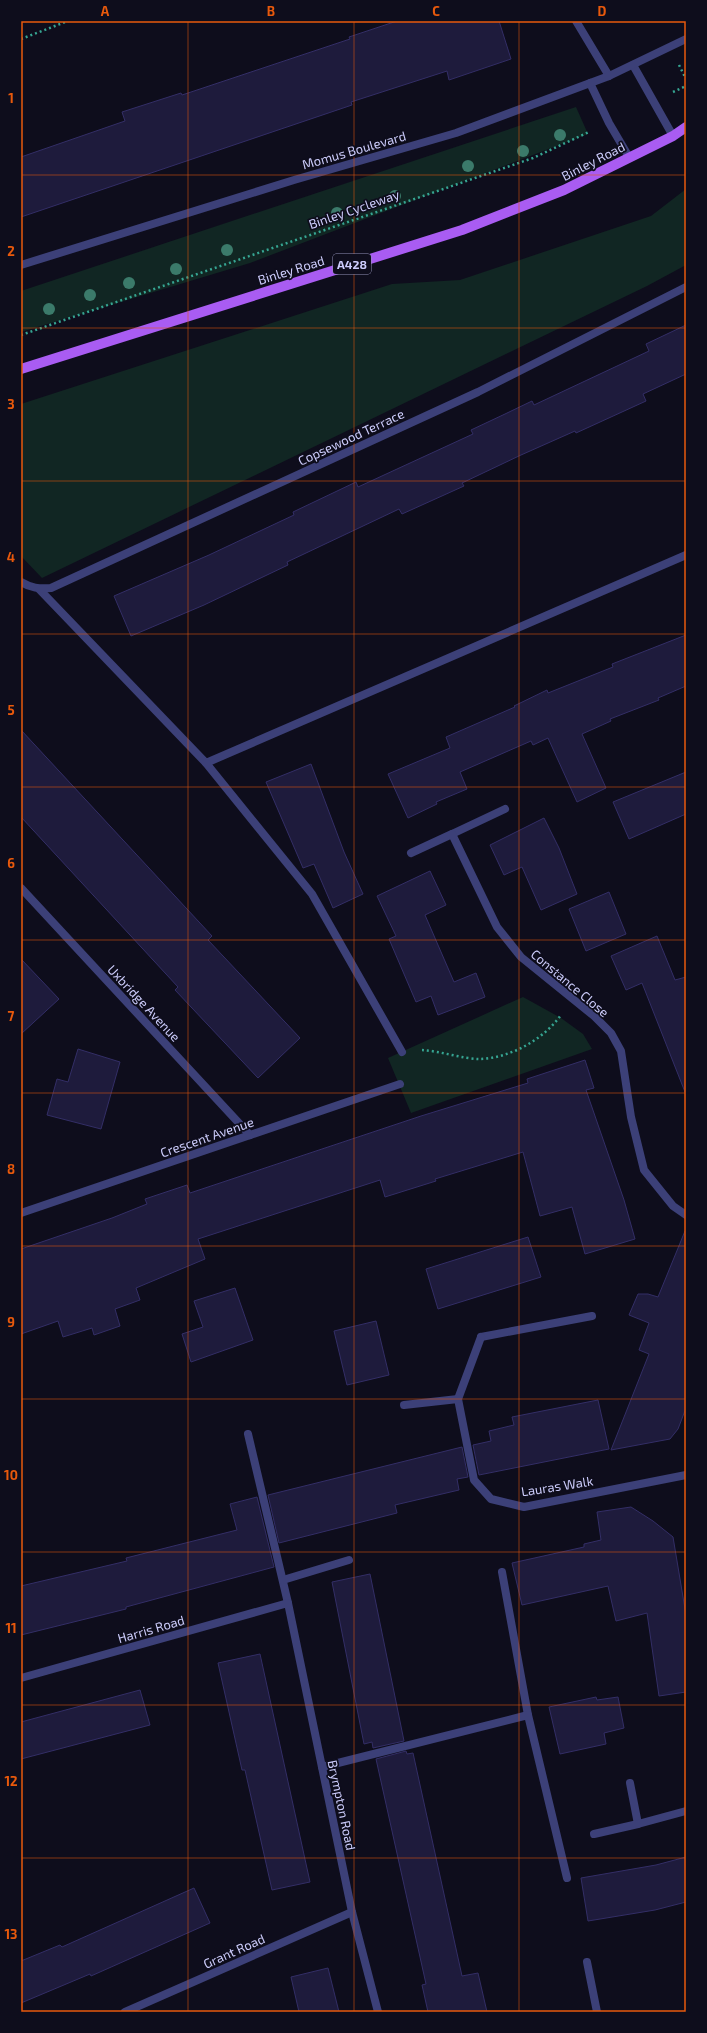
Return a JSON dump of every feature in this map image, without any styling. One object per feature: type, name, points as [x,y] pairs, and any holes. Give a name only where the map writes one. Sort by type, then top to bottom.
[{"type":"main road","name":"Binley Road","points":[[674,136],[686,127]]},
{"type":"main road","name":"Binley Road","points":[[21,369],[462,230],[564,190],[629,157],[674,136],[686,133]]},
{"type":"street","points":[[576,21],[609,76]]},
{"type":"street","name":"Momus Boulevard","points":[[21,265],[287,182],[456,133],[609,76],[686,39]]},
{"type":"street","points":[[633,65],[674,136]]},
{"type":"street","points":[[590,83],[609,123],[629,157]]},
{"type":"street","name":"Copsewood Terrace","points":[[39,589],[51,588],[471,395],[686,287]]},
{"type":"street","points":[[206,763],[686,555]]},
{"type":"street","points":[[21,582],[39,589],[206,763],[312,894],[402,1052]]},
{"type":"street","points":[[411,853],[504,809]]},
{"type":"street","name":"Constance Close","points":[[452,834],[497,927],[521,957],[573,999],[611,1033],[621,1050],[631,1117],[644,1170],[673,1206],[686,1215]]},
{"type":"street","name":"Uxbridge Avenue","points":[[21,888],[250,1135]]},
{"type":"street","name":"Crescent Avenue","points":[[21,1213],[400,1084]]},
{"type":"street","points":[[404,1405],[458,1399],[481,1337],[592,1316]]},
{"type":"street","name":"Lauras Walk","points":[[458,1399],[474,1480],[491,1499],[524,1507],[686,1475]]},
{"type":"street","name":"Brympton Road","points":[[248,1434],[283,1580],[352,1912],[378,2012]]},
{"type":"street","points":[[283,1580],[349,1560]]},
{"type":"street","points":[[502,1572],[528,1715],[567,1878]]},
{"type":"street","name":"Harris Road","points":[[21,1678],[288,1603]]},
{"type":"street","points":[[322,1767],[528,1715]]},
{"type":"street","points":[[630,1783],[638,1824]]},
{"type":"street","points":[[594,1834],[686,1811]]},
{"type":"street","name":"Grant Road","points":[[125,2012],[352,1912]]},
{"type":"street","points":[[587,1962],[597,2012]]},
{"type":"path","points":[[21,39],[68,21]]},
{"type":"path","points":[[654,101],[686,86]]},
{"type":"path","name":"Binley Cycleway","points":[[21,335],[533,158],[609,123]]},
{"type":"path","points":[[402,1052],[408,1050],[429,1050],[479,1059],[500,1056],[534,1041],[552,1028],[573,999]]},
{"type":"green space","points":[[576,107],[588,134],[250,263],[21,332],[21,291]]},
{"type":"green space","points":[[686,189],[686,265],[647,286],[42,578],[21,556],[21,404],[392,284],[460,280],[651,216]]},
{"type":"green space","points":[[523,997],[561,1018],[583,1034],[592,1049],[411,1113],[388,1058]]},
{"type":"building","points":[[397,21],[499,21],[511,59],[449,80],[447,71],[351,102],[352,105],[21,217],[21,157],[125,121],[122,112],[181,93],[182,95],[350,39],[349,37]]},
{"type":"building","points":[[686,325],[686,374],[643,394],[646,401],[576,433],[575,431],[521,455],[462,483],[464,486],[402,514],[399,509],[287,562],[288,565],[204,605],[131,636],[114,596],[209,555],[294,515],[293,512],[356,482],[358,487],[473,434],[471,430],[532,401],[534,405],[649,351],[646,344]]},
{"type":"building","points":[[686,635],[686,686],[658,698],[659,700],[610,719],[611,721],[582,734],[606,788],[577,802],[548,738],[533,745],[531,741],[460,772],[467,789],[436,802],[437,804],[408,818],[388,774],[450,748],[446,737],[515,707],[514,706],[547,690],[548,693],[613,667],[612,664]]},
{"type":"building","points":[[21,730],[212,936],[208,940],[300,1038],[258,1078],[175,990],[178,987],[21,817]]},
{"type":"building","points":[[311,764],[344,852],[363,894],[333,908],[314,864],[303,868],[266,782]]},
{"type":"building","points":[[686,772],[686,814],[629,839],[613,802]]},
{"type":"building","points":[[544,818],[559,848],[577,894],[541,910],[522,867],[504,875],[490,845]]},
{"type":"building","points":[[430,871],[446,905],[425,915],[454,982],[476,973],[485,997],[438,1015],[431,996],[416,1002],[389,939],[396,936],[377,896]]},
{"type":"building","points":[[609,892],[626,934],[586,951],[569,909]]},
{"type":"building","points":[[657,936],[675,980],[686,977],[685,1092],[642,983],[626,990],[611,956]]},
{"type":"building","points":[[21,959],[59,999],[21,1034]]},
{"type":"building","points":[[78,1049],[120,1062],[101,1129],[47,1115],[57,1079],[68,1082]]},
{"type":"building","points":[[585,1060],[594,1088],[586,1090],[624,1200],[635,1239],[585,1254],[572,1207],[540,1216],[523,1152],[435,1179],[436,1181],[385,1197],[380,1180],[198,1239],[205,1259],[136,1288],[140,1300],[115,1309],[120,1326],[94,1335],[92,1328],[63,1337],[58,1321],[21,1334],[21,1249],[112,1218],[147,1204],[145,1199],[187,1185],[190,1193],[421,1116],[528,1083],[527,1079]]},
{"type":"building","points":[[685,1231],[686,1408],[678,1429],[670,1439],[611,1450],[649,1354],[639,1350],[649,1323],[629,1315],[638,1294],[648,1294],[658,1297]]},
{"type":"building","points":[[528,1237],[541,1277],[438,1309],[426,1269]]},
{"type":"building","points":[[235,1288],[253,1340],[191,1362],[182,1334],[203,1327],[194,1301]]},
{"type":"building","points":[[376,1321],[389,1375],[347,1385],[334,1331]]},
{"type":"building","points":[[598,1400],[609,1449],[479,1475],[473,1445],[491,1441],[489,1431],[514,1425],[512,1417]]},
{"type":"building","points":[[462,1447],[468,1477],[457,1479],[459,1490],[395,1505],[397,1513],[279,1543],[268,1495]]},
{"type":"building","points":[[257,1497],[274,1567],[126,1607],[126,1609],[21,1635],[21,1586],[127,1561],[126,1558],[237,1530],[230,1504]]},
{"type":"building","points":[[631,1507],[653,1521],[673,1537],[686,1615],[686,1692],[659,1696],[647,1613],[616,1621],[608,1586],[522,1605],[512,1563],[584,1547],[584,1544],[601,1540],[597,1512]]},
{"type":"building","points":[[370,1574],[404,1741],[373,1748],[372,1742],[364,1744],[332,1582]]},
{"type":"building","points":[[260,1654],[310,1882],[272,1890],[245,1770],[242,1770],[218,1663]]},
{"type":"building","points":[[140,1690],[150,1725],[21,1759],[21,1722]]},
{"type":"building","points":[[596,1697],[597,1700],[618,1697],[624,1728],[604,1733],[606,1744],[560,1754],[549,1707]]},
{"type":"building","points":[[406,1751],[407,1754],[413,1753],[462,1976],[478,1973],[487,2012],[428,2012],[422,1985],[426,1984],[376,1759]]},
{"type":"building","points":[[686,1857],[686,1902],[655,1910],[588,1921],[581,1878],[656,1865]]},
{"type":"building","points":[[194,1888],[210,1923],[91,1976],[90,1974],[21,2003],[21,1961],[60,1945],[62,1947]]},
{"type":"building","points":[[328,1968],[339,2012],[299,2012],[291,1977]]}]
